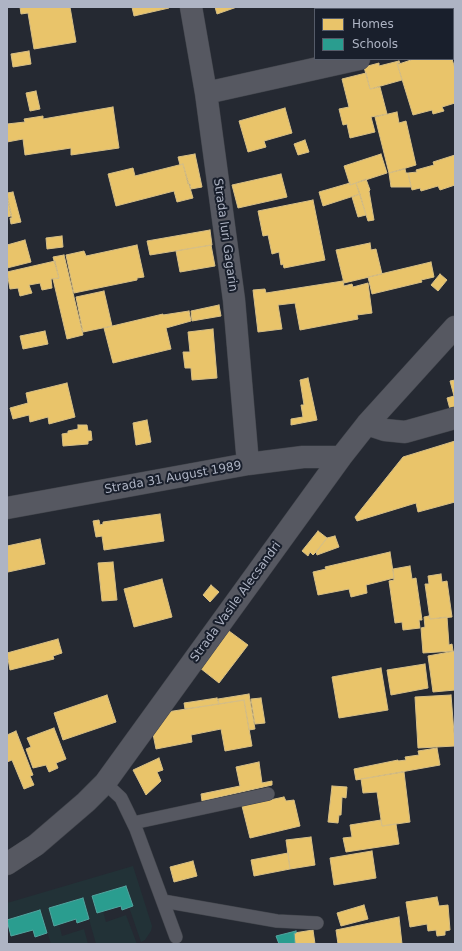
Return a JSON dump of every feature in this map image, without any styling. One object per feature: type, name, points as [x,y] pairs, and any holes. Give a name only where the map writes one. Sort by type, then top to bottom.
[{"type":"street","name":"Strada Iuri Gagarin","points":[[191,7],[206,93],[234,300],[248,464]]},
{"type":"street","points":[[206,93],[354,60]]},
{"type":"street","name":"Strada Vasile Alecsandri","points":[[7,864],[36,845],[86,802],[105,783],[341,457],[367,424],[455,327]]},
{"type":"street","points":[[367,424],[385,430],[405,432],[455,418]]},
{"type":"street","name":"Strada 31 August 1989","points":[[7,508],[248,464],[303,457],[341,457]]},
{"type":"lane","points":[[105,783],[121,798],[133,823],[176,937]]},
{"type":"lane","points":[[133,823],[268,794]]},
{"type":"lane","points":[[163,902],[277,921],[317,923]]},
{"type":"shaded area","points":[[133,866],[152,926],[151,931],[145,940],[141,942],[129,907],[133,906],[126,886],[92,896],[97,913],[103,911],[106,922],[126,915],[137,944],[96,944],[83,898],[49,908],[54,926],[59,924],[62,936],[84,929],[88,944],[51,944],[40,910],[7,920],[7,903]]},
{"type":"building: Homes","points":[[20,7],[70,7],[76,42],[34,49],[28,13],[21,14]]},
{"type":"building: Homes","points":[[132,7],[169,7],[169,8],[134,16]]},
{"type":"building: Homes","points":[[215,7],[237,7],[217,14]]},
{"type":"building: Homes","points":[[29,51],[31,64],[13,67],[11,54]]},
{"type":"building: Homes","points":[[411,60],[452,60],[455,69],[455,103],[442,107],[444,111],[433,114],[432,110],[413,115],[397,63],[399,64]]},
{"type":"building: Homes","points":[[399,61],[400,63],[397,63],[402,80],[370,89],[364,67],[379,63],[379,66]]},
{"type":"building: Homes","points":[[366,73],[370,89],[380,87],[387,114],[371,117],[375,132],[350,138],[347,124],[343,125],[339,109],[349,107],[342,79]]},
{"type":"building: Homes","points":[[36,91],[40,109],[30,111],[26,93]]},
{"type":"building: Homes","points":[[113,107],[119,148],[71,155],[71,148],[25,155],[23,139],[7,142],[7,124],[25,122],[24,119],[43,116],[43,119]]},
{"type":"building: Homes","points":[[285,108],[292,133],[264,141],[266,147],[248,152],[239,121]]},
{"type":"building: Homes","points":[[397,112],[399,123],[406,121],[416,165],[389,173],[375,117]]},
{"type":"building: Homes","points":[[305,140],[309,152],[298,155],[294,144]]},
{"type":"building: Homes","points":[[195,154],[202,187],[191,189],[190,184],[188,184],[183,164],[180,165],[178,157]]},
{"type":"building: Homes","points":[[381,154],[387,173],[350,185],[344,166]]},
{"type":"building: Homes","points":[[455,155],[455,185],[440,190],[438,186],[421,191],[420,188],[412,190],[408,173],[417,172],[416,170],[434,165],[433,162]]},
{"type":"building: Homes","points":[[183,164],[193,198],[177,202],[174,191],[116,206],[108,174],[133,168],[135,176]]},
{"type":"building: Homes","points":[[405,169],[406,173],[408,173],[411,187],[391,187],[389,173]]},
{"type":"building: Homes","points":[[281,174],[287,197],[238,208],[232,185]]},
{"type":"building: Homes","points":[[366,179],[370,190],[374,220],[368,221],[356,183]]},
{"type":"building: Homes","points":[[350,183],[350,185],[356,183],[360,194],[323,206],[319,192]]},
{"type":"building: Homes","points":[[13,192],[21,222],[11,224],[10,218],[12,218],[7,193]]},
{"type":"building: Homes","points":[[360,194],[366,215],[358,217],[352,197]]},
{"type":"building: Homes","points":[[7,196],[11,216],[7,217]]},
{"type":"building: Homes","points":[[313,200],[325,260],[284,268],[283,264],[281,265],[279,252],[272,254],[268,235],[263,236],[258,211]]},
{"type":"building: Homes","points":[[210,230],[212,245],[150,255],[147,241]]},
{"type":"building: Homes","points":[[62,236],[63,247],[47,249],[46,238]]},
{"type":"building: Homes","points":[[25,240],[31,262],[7,268],[7,245]]},
{"type":"building: Homes","points":[[370,243],[371,250],[376,249],[382,274],[344,283],[336,250]]},
{"type":"building: Homes","points":[[137,245],[144,277],[137,278],[137,280],[74,293],[66,255],[84,251],[86,256]]},
{"type":"building: Homes","points":[[211,245],[215,266],[180,272],[176,251]]},
{"type":"building: Homes","points":[[64,255],[83,335],[67,339],[53,279],[59,278],[53,257]]},
{"type":"building: Homes","points":[[55,261],[59,278],[51,279],[52,288],[42,290],[40,283],[29,285],[32,293],[20,296],[18,288],[10,289],[7,272]]},
{"type":"building: Homes","points":[[431,262],[434,277],[421,280],[422,282],[372,294],[368,277]]},
{"type":"building: Homes","points":[[440,274],[447,280],[438,291],[431,285]]},
{"type":"building: Homes","points":[[343,281],[344,286],[352,284],[353,287],[368,283],[372,313],[357,315],[358,319],[300,330],[295,303],[278,305],[282,329],[258,332],[253,290],[265,289],[266,293]]},
{"type":"building: Homes","points":[[104,291],[112,326],[83,332],[76,297]]},
{"type":"building: Homes","points":[[219,305],[221,316],[192,321],[191,311]]},
{"type":"building: Homes","points":[[189,311],[191,321],[166,328],[171,349],[113,363],[104,328],[163,314]]},
{"type":"building: Homes","points":[[213,329],[217,378],[192,380],[191,368],[185,368],[183,352],[190,352],[188,332]]},
{"type":"building: Homes","points":[[45,331],[48,344],[23,349],[20,336]]},
{"type":"building: Homes","points":[[308,378],[317,420],[291,425],[291,419],[303,417],[301,405],[304,405],[300,380]]},
{"type":"building: Homes","points":[[455,380],[455,412],[451,413],[447,398],[454,396],[450,381]]},
{"type":"building: Homes","points":[[67,383],[75,417],[49,424],[48,417],[30,422],[29,415],[13,419],[10,408],[28,403],[26,393]]},
{"type":"building: Homes","points":[[147,420],[151,442],[136,445],[133,423]]},
{"type":"building: Homes","points":[[78,425],[87,425],[88,431],[91,431],[92,440],[88,441],[88,444],[63,446],[62,434],[78,429]]},
{"type":"building: Homes","points":[[455,441],[455,502],[418,512],[416,503],[357,521],[355,517],[403,457]]},
{"type":"building: Homes","points":[[160,514],[164,541],[104,550],[102,536],[96,537],[93,521],[99,520],[100,525],[103,524],[103,522]]},
{"type":"building: Homes","points":[[318,531],[327,538],[313,555],[310,552],[308,556],[302,551]]},
{"type":"building: Homes","points":[[335,536],[339,547],[317,555],[316,552],[327,538]]},
{"type":"building: Homes","points":[[40,539],[45,564],[8,572],[7,546]]},
{"type":"building: Homes","points":[[390,552],[394,578],[366,585],[367,593],[351,597],[349,589],[318,595],[313,572],[326,569],[325,567]]},
{"type":"building: Homes","points":[[113,562],[117,600],[102,601],[98,563]]},
{"type":"building: Homes","points":[[410,566],[412,579],[416,578],[422,620],[419,620],[420,628],[403,630],[402,622],[395,623],[389,581],[394,580],[393,569]]},
{"type":"building: Homes","points":[[441,574],[442,582],[447,581],[452,617],[430,619],[425,584],[429,584],[428,576]]},
{"type":"building: Homes","points":[[162,579],[172,617],[134,627],[124,589]]},
{"type":"building: Homes","points":[[211,585],[219,592],[210,602],[203,595]]},
{"type":"building: Homes","points":[[429,616],[430,619],[447,617],[449,645],[452,644],[453,651],[423,653],[421,628],[425,627],[424,617]]},
{"type":"building: Homes","points":[[229,631],[248,645],[219,683],[200,668]]},
{"type":"building: Homes","points":[[58,639],[62,653],[53,656],[54,659],[10,670],[7,653]]},
{"type":"building: Homes","points":[[455,651],[455,690],[433,692],[428,656]]},
{"type":"building: Homes","points":[[425,664],[428,688],[391,695],[387,670]]},
{"type":"building: Homes","points":[[381,668],[388,710],[339,718],[332,677]]},
{"type":"building: Homes","points":[[249,694],[255,729],[249,730],[244,700],[219,704],[218,699]]},
{"type":"building: Homes","points":[[107,695],[116,722],[63,740],[54,713]]},
{"type":"building: Homes","points":[[451,695],[455,746],[418,748],[415,697]]},
{"type":"building: Homes","points":[[217,698],[219,704],[185,709],[184,703]]},
{"type":"building: Homes","points":[[261,698],[265,723],[255,724],[251,699]]},
{"type":"building: Homes","points":[[244,700],[252,746],[225,751],[221,729],[191,735],[192,742],[156,749],[153,734],[167,712]]},
{"type":"building: Homes","points":[[54,728],[66,759],[56,763],[58,768],[49,772],[46,765],[33,768],[26,749],[31,747],[27,738]]},
{"type":"building: Homes","points":[[16,731],[33,775],[30,776],[34,785],[24,789],[12,760],[7,762],[7,735]]},
{"type":"building: Homes","points":[[437,748],[440,765],[356,780],[354,769],[398,760],[406,760],[405,757],[419,755],[418,751]]},
{"type":"building: Homes","points":[[159,758],[163,770],[157,772],[161,781],[146,795],[133,770]]},
{"type":"building: Homes","points":[[259,762],[262,783],[272,781],[272,785],[202,801],[201,794],[240,786],[236,767]]},
{"type":"building: Homes","points":[[404,772],[410,822],[382,826],[377,792],[363,793],[361,779]]},
{"type":"building: Homes","points":[[332,786],[347,787],[346,798],[342,797],[341,815],[339,815],[338,823],[328,822]]},
{"type":"building: Homes","points":[[284,797],[286,801],[294,800],[300,826],[250,838],[242,806]]},
{"type":"building: Homes","points":[[381,820],[382,826],[396,824],[399,844],[346,852],[343,838],[352,837],[350,825]]},
{"type":"building: Homes","points":[[311,837],[315,865],[290,869],[286,840]]},
{"type":"building: Homes","points":[[372,851],[376,878],[334,885],[330,858]]},
{"type":"building: Homes","points":[[288,853],[290,869],[254,876],[251,860]]},
{"type":"building: Homes","points":[[193,861],[197,876],[174,882],[170,867]]},
{"type":"building: Homes","points":[[437,897],[439,906],[448,905],[450,930],[445,931],[445,935],[437,936],[436,930],[428,931],[427,924],[410,927],[406,902]]},
{"type":"building: Homes","points":[[364,905],[368,919],[341,926],[337,913]]},
{"type":"building: Homes","points":[[399,917],[402,944],[338,944],[336,930]]},
{"type":"building: Homes","points":[[313,930],[315,944],[295,944],[294,933]]},
{"type":"building: Schools","points":[[126,886],[133,906],[122,910],[121,906],[97,913],[92,896]]},
{"type":"building: Schools","points":[[83,898],[89,919],[77,923],[76,919],[54,926],[49,908]]},
{"type":"building: Schools","points":[[40,910],[47,933],[35,937],[33,930],[11,936],[7,920]]},
{"type":"building: Schools","points":[[296,931],[296,933],[294,933],[295,944],[279,944],[276,936]]}]
